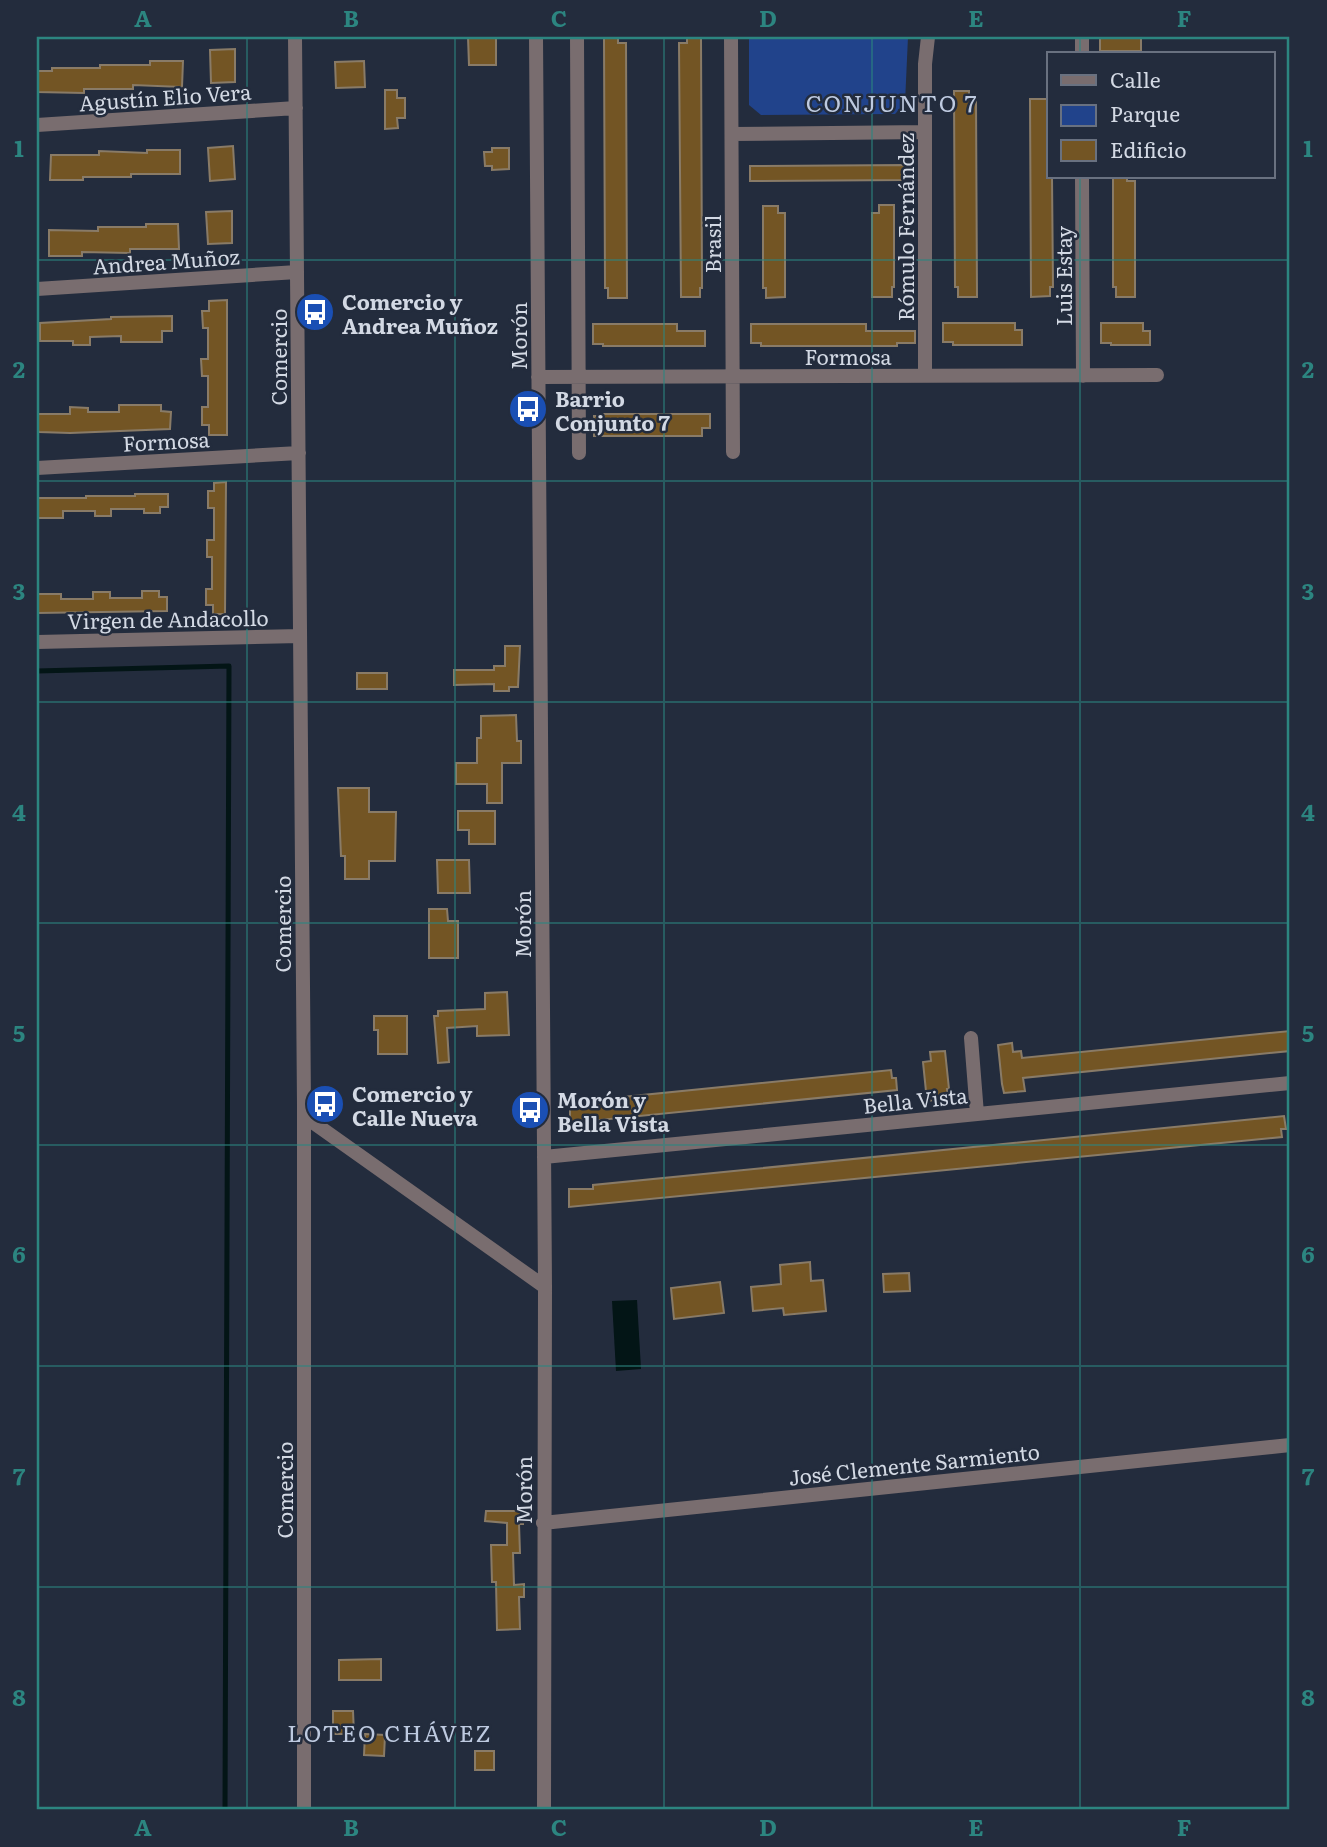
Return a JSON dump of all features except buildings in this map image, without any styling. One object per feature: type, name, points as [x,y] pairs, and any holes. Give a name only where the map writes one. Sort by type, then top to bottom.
[{"type":"street","name":"Comercio","points":[[295,37],[304,1116],[304,1810]]},
{"type":"street","name":"Morón","points":[[536,37],[545,1287],[544,1810]]},
{"type":"street","points":[[577,37],[579,453]]},
{"type":"street","name":"Brasil","points":[[731,37],[733,452]]},
{"type":"street","name":"Rómulo Fernández","points":[[925,376],[925,64],[928,37]]},
{"type":"street","name":"Agustín Elio Vera","points":[[37,125],[296,108]]},
{"type":"street","points":[[732,134],[925,132]]},
{"type":"street","name":"Luis Estay","points":[[1083,178],[1083,376]]},
{"type":"street","name":"Andrea Muñoz","points":[[37,289],[297,272]]},
{"type":"street","name":"Formosa","points":[[538,377],[1157,375]]},
{"type":"street","name":"Formosa","points":[[37,468],[299,453]]},
{"type":"street","name":"Virgen de Andacollo","points":[[37,642],[300,636]]},
{"type":"street","points":[[971,1038],[977,1114]]},
{"type":"street","name":"Bella Vista","points":[[544,1157],[1290,1083]]},
{"type":"street","points":[[304,1116],[545,1287]]},
{"type":"street","name":"José Clemente Sarmiento","points":[[543,1524],[1290,1444]]},
{"type":"green space","points":[[749,37],[908,37],[905,103],[895,114],[761,115],[749,105]]},
{"type":"shaded area","points":[[637,1300],[641,1369],[616,1371],[612,1301]]},
{"type":"waterway","points":[[37,671],[229,666],[225,1810]]},
{"type":"place","name":"Comercio y Andrea Muñoz","points":[[315,312]]},
{"type":"place","name":"Barrio Conjunto 7","points":[[528,409]]},
{"type":"place","name":"Comercio y Calle Nueva","points":[[325,1104]]},
{"type":"place","name":"Morón y Bella Vista","points":[[530,1110]]},
{"type":"district","name":"CONJUNTO 7","points":[[892,102]]},
{"type":"district","name":"LOTEO CHÁVEZ","points":[[390,1732]]}]
